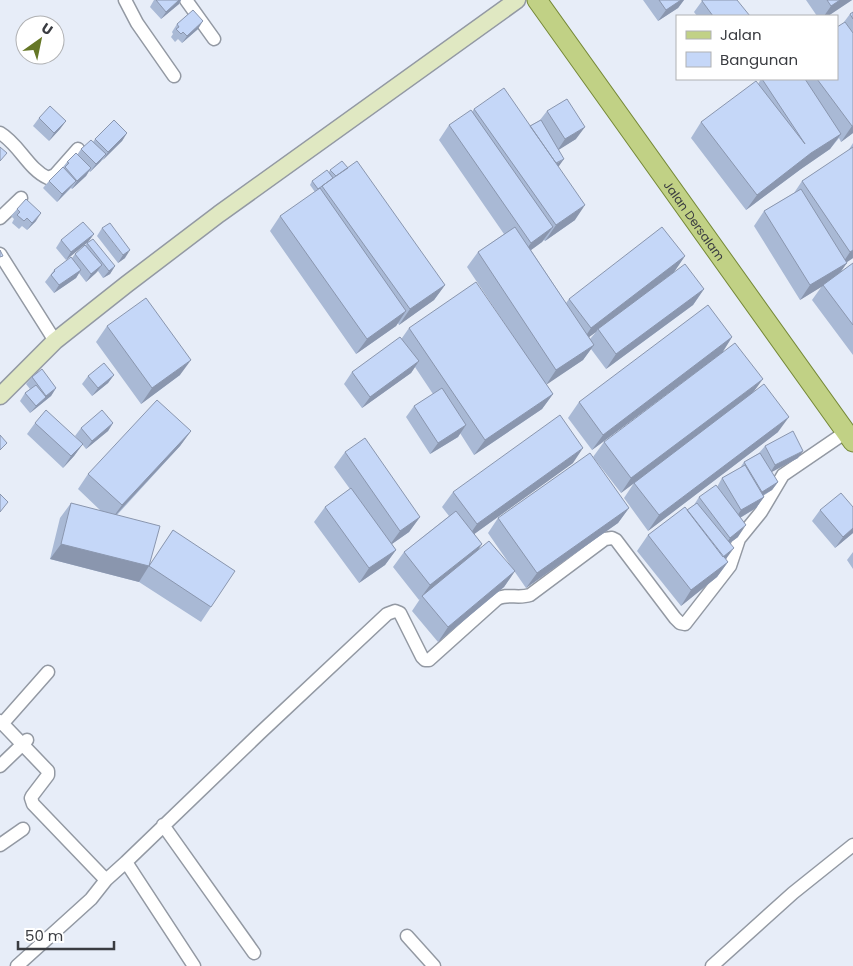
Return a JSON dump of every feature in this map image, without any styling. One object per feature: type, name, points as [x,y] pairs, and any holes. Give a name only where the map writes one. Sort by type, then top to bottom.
[{"type":"main road","points":[[0,396],[55,341],[127,284],[220,214],[517,0]]},
{"type":"main road","name":"Jalan Dersalam","points":[[536,0],[849,437]]},
{"type":"street","points":[[125,0],[137,23],[174,76]]},
{"type":"street","points":[[186,0],[214,39]]},
{"type":"street","points":[[0,133],[7,137],[48,178],[55,175],[78,149]]},
{"type":"street","points":[[0,218],[21,198]]},
{"type":"street","points":[[0,254],[55,341]]},
{"type":"street","points":[[17,966],[95,895],[106,880],[387,614],[395,610],[400,613],[422,658],[429,660],[497,599],[502,596],[522,598],[530,595],[604,539],[612,538],[616,540],[674,618],[680,623],[685,624],[730,566],[739,539],[761,512],[783,475],[849,437]]},
{"type":"street","points":[[48,672],[1,722],[25,743],[49,772],[32,796],[33,804],[106,880]]},
{"type":"street","points":[[0,766],[25,743]]},
{"type":"street","points":[[163,826],[254,953]]},
{"type":"street","points":[[0,845],[23,829]]},
{"type":"street","points":[[712,966],[793,893],[853,845]]},
{"type":"street","points":[[126,862],[194,966]]},
{"type":"street","points":[[407,936],[434,966]]},
{"type":"building","points":[[156,0],[179,0],[166,12]]},
{"type":"building","points":[[659,0],[681,0],[666,10]]},
{"type":"building","points":[[737,0],[749,15],[712,15],[702,1]]},
{"type":"building","points":[[827,0],[840,0],[831,6]]},
{"type":"building","points":[[193,10],[203,21],[187,36],[183,32],[181,34],[176,29],[179,27],[177,24]]},
{"type":"building","points":[[845,22],[853,33],[853,126],[818,80],[838,80],[838,26]]},
{"type":"building","points":[[763,80],[806,80],[841,134],[811,153],[757,195],[701,122],[756,81],[805,144]]},
{"type":"building","points":[[504,88],[585,205],[556,225],[474,109]]},
{"type":"building","points":[[567,99],[585,127],[565,139],[547,111]]},
{"type":"building","points":[[50,106],[66,121],[54,133],[39,118]]},
{"type":"building","points":[[471,110],[553,227],[531,243],[449,125]]},
{"type":"building","points":[[114,120],[127,133],[108,152],[95,139]]},
{"type":"building","points":[[541,120],[564,159],[556,163],[530,126]]},
{"type":"building","points":[[91,140],[106,154],[96,164],[81,149]]},
{"type":"building","points":[[0,147],[7,153],[0,161]]},
{"type":"building","points":[[853,147],[853,250],[850,252],[802,181]]},
{"type":"building","points":[[76,153],[91,168],[77,181],[65,167],[69,163],[67,162]]},
{"type":"building","points":[[342,161],[348,168],[336,176],[330,170]]},
{"type":"building","points":[[357,161],[445,285],[410,309],[322,186]]},
{"type":"building","points":[[63,167],[76,181],[62,194],[49,181]]},
{"type":"building","points":[[327,170],[333,178],[318,189],[312,181]]},
{"type":"building","points":[[320,188],[406,311],[367,339],[280,216]]},
{"type":"building","points":[[801,189],[847,263],[810,285],[764,211]]},
{"type":"building","points":[[26,199],[41,213],[32,223],[27,218],[24,221],[17,215],[20,212],[17,209]]},
{"type":"building","points":[[83,222],[94,234],[71,252],[61,240]]},
{"type":"building","points":[[110,223],[130,250],[123,255],[102,228]]},
{"type":"building","points":[[515,227],[594,345],[556,370],[478,252]]},
{"type":"building","points":[[662,227],[685,256],[591,328],[569,299]]},
{"type":"building","points":[[93,239],[115,266],[109,271],[87,243]]},
{"type":"building","points":[[85,245],[102,265],[91,274],[75,254]]},
{"type":"building","points":[[71,257],[81,270],[59,285],[51,275],[54,270]]},
{"type":"building","points":[[853,263],[853,325],[823,285]]},
{"type":"building","points":[[685,264],[704,289],[616,354],[598,329]]},
{"type":"building","points":[[476,282],[553,394],[485,440],[409,328]]},
{"type":"building","points":[[146,298],[191,360],[152,388],[107,326]]},
{"type":"building","points":[[708,305],[732,337],[603,435],[579,402]]},
{"type":"building","points":[[400,337],[419,361],[370,397],[352,372]]},
{"type":"building","points":[[735,343],[763,379],[631,478],[604,442]]},
{"type":"building","points":[[104,363],[114,375],[98,388],[88,376]]},
{"type":"building","points":[[42,369],[56,388],[46,396],[32,377]]},
{"type":"building","points":[[764,384],[789,417],[659,515],[634,483]]},
{"type":"building","points":[[36,385],[46,397],[36,406],[25,393]]},
{"type":"building","points":[[442,388],[466,425],[438,443],[414,406]]},
{"type":"building","points":[[157,400],[191,431],[122,505],[88,474]]},
{"type":"building","points":[[46,410],[83,444],[71,456],[35,423]]},
{"type":"building","points":[[102,410],[113,423],[92,441],[81,428]]},
{"type":"building","points":[[560,415],[583,448],[477,524],[453,492]]},
{"type":"building","points":[[793,431],[803,451],[775,465],[765,446]]},
{"type":"building","points":[[0,435],[7,443],[0,450]]},
{"type":"building","points":[[365,438],[420,517],[400,531],[345,452]]},
{"type":"building","points":[[590,453],[629,508],[537,573],[498,518]]},
{"type":"building","points":[[760,453],[778,482],[762,492],[744,462]]},
{"type":"building","points":[[745,465],[764,497],[741,510],[722,478]]},
{"type":"building","points":[[716,485],[746,525],[730,538],[699,497]]},
{"type":"building","points":[[351,488],[396,550],[369,568],[325,507]]},
{"type":"building","points":[[841,493],[853,507],[853,528],[843,537],[820,510]]},
{"type":"building","points":[[0,494],[8,502],[0,512]]},
{"type":"building","points":[[71,503],[160,526],[149,566],[61,544]]},
{"type":"building","points":[[697,503],[734,548],[723,557],[687,510]]},
{"type":"building","points":[[685,507],[728,562],[691,590],[648,535]]},
{"type":"building","points":[[456,511],[482,544],[430,585],[404,552]]},
{"type":"building","points":[[173,530],[235,571],[211,607],[149,566]]},
{"type":"building","points":[[489,541],[515,571],[448,627],[422,596]]}]
